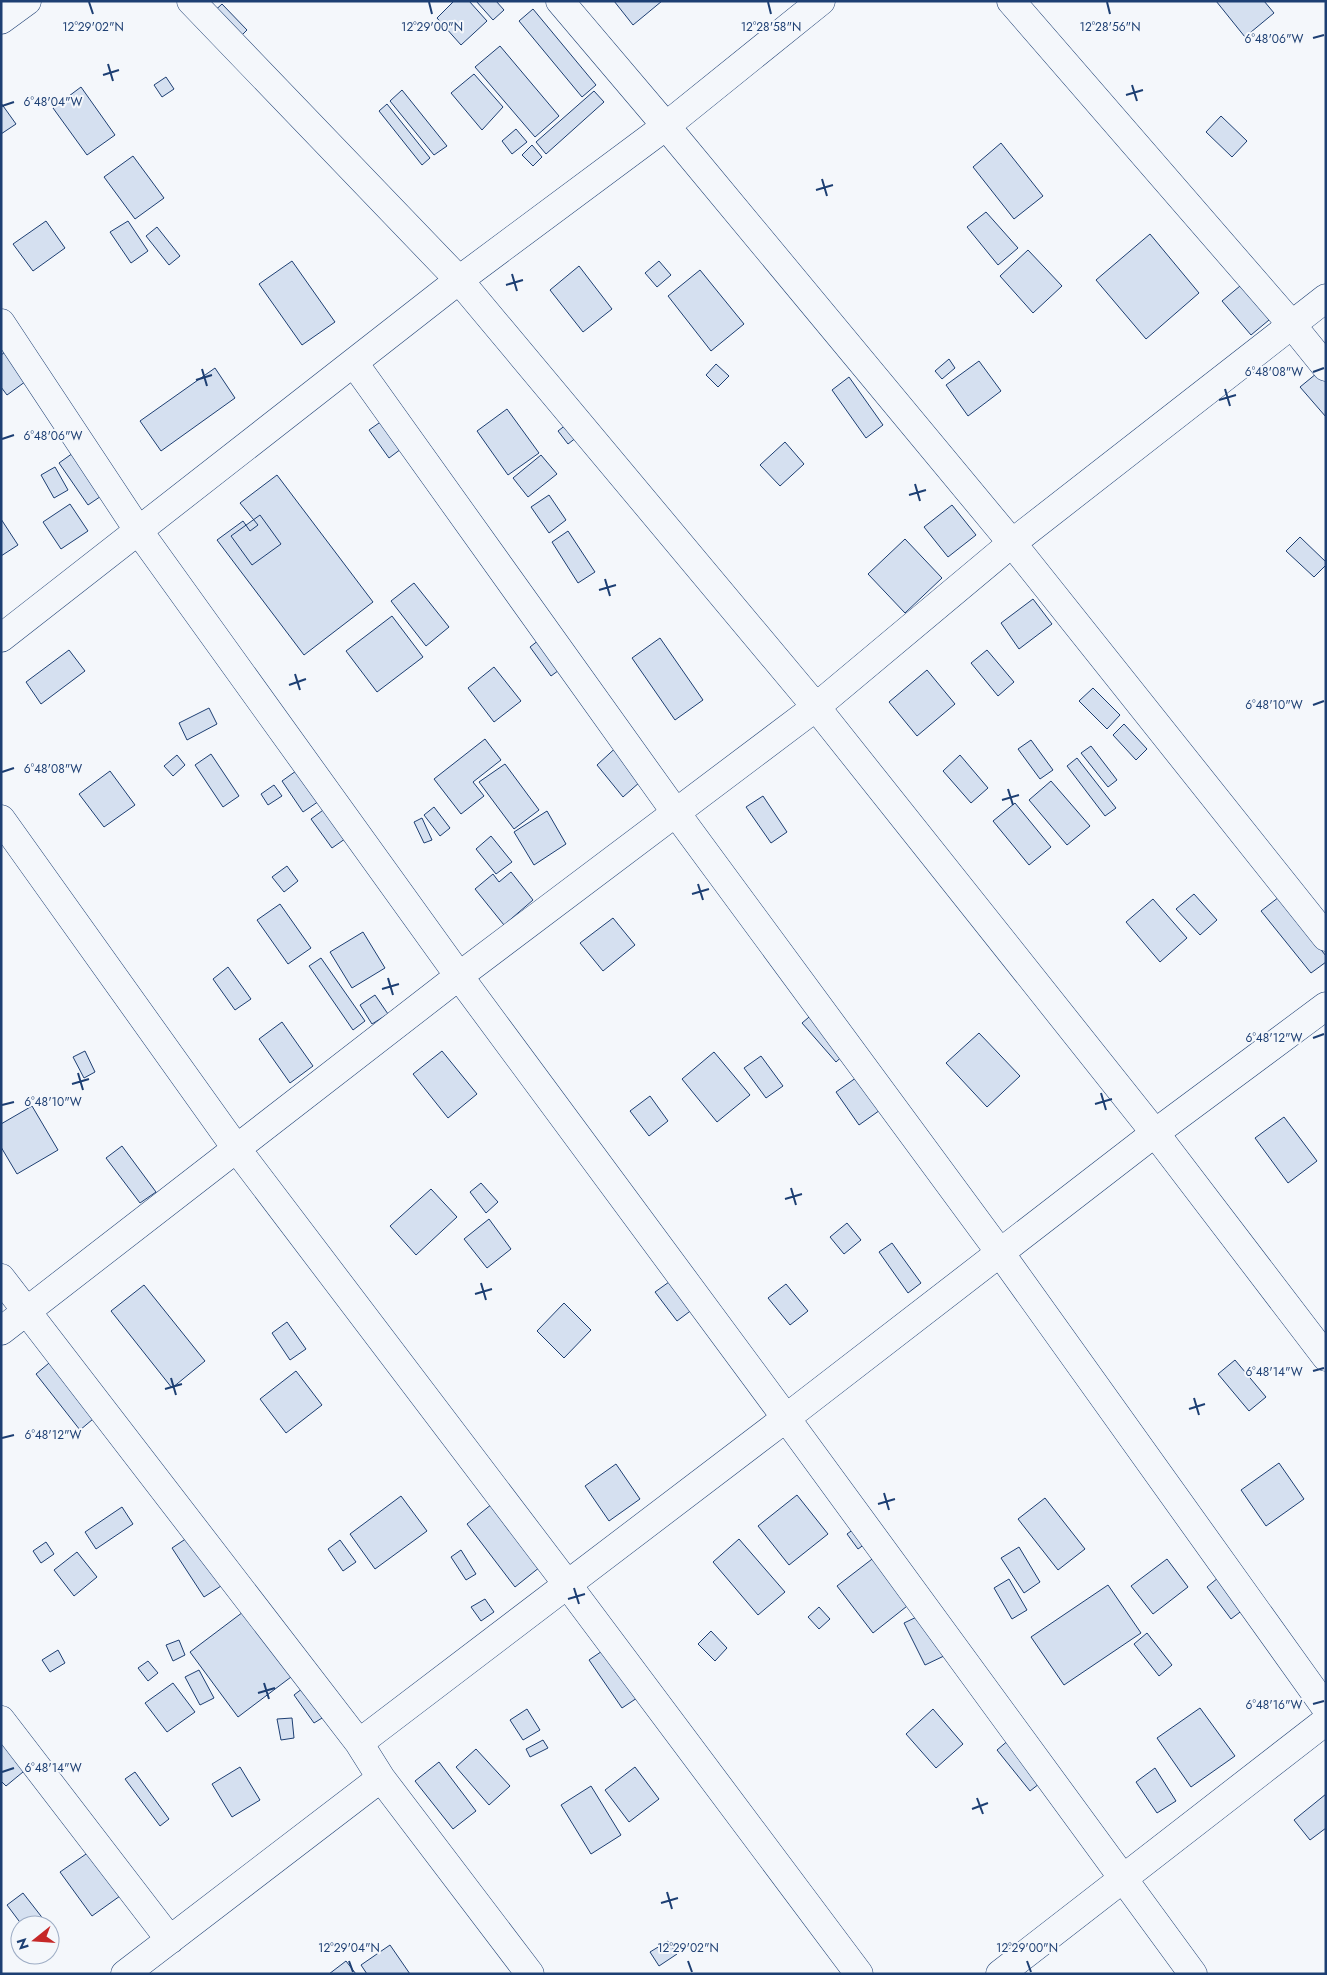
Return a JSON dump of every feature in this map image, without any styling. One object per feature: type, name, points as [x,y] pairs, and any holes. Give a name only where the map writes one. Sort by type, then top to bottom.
[{"type":"street","points":[[1,20],[27,1]]},
{"type":"street","points":[[191,1],[459,280],[816,708],[1155,1133],[1326,1357]]},
{"type":"street","points":[[560,1],[1012,543],[1326,937]]},
{"type":"street","points":[[1,638],[459,280],[666,126],[821,1]]},
{"type":"street","points":[[1011,1],[1292,325],[1326,367]]},
{"type":"street","points":[[1,1331],[458,976],[816,708],[1012,543],[1326,298]]},
{"type":"street","points":[[1,322],[138,530],[458,976],[786,1418],[1193,1974]]},
{"type":"street","points":[[354,363],[676,813],[1001,1254],[1326,1708]]},
{"type":"street","points":[[1,819],[236,1148],[568,1584],[859,1974]]},
{"type":"street","points":[[359,1743],[1001,1254],[1155,1133],[1326,1006]]},
{"type":"street","points":[[1,1278],[359,1743],[382,1778],[530,1974]]},
{"type":"street","points":[[1,1720],[170,1940]]},
{"type":"street","points":[[1000,1974],[1326,1721]]},
{"type":"street","points":[[125,1974],[382,1778]]},
{"type":"building","points":[[454,1],[469,1],[487,21],[461,45],[437,18]]},
{"type":"building","points":[[476,1],[496,1],[504,10],[493,20]]},
{"type":"building","points":[[614,1],[662,1],[633,25]]},
{"type":"building","points":[[1216,1],[1264,1],[1274,13],[1245,37]]},
{"type":"building","points":[[222,4],[247,30],[235,42],[210,15]]},
{"type":"building","points":[[533,9],[596,85],[582,97],[519,21]]},
{"type":"building","points":[[500,46],[559,116],[535,137],[475,67]]},
{"type":"building","points":[[474,74],[503,107],[482,130],[451,93]]},
{"type":"building","points":[[166,77],[174,89],[162,97],[154,85]]},
{"type":"building","points":[[81,87],[115,135],[87,155],[53,108]]},
{"type":"building","points":[[402,90],[447,146],[434,155],[390,101]]},
{"type":"building","points":[[594,91],[604,102],[546,154],[536,142]]},
{"type":"building","points":[[1,103],[16,124],[1,134]]},
{"type":"building","points":[[387,104],[430,158],[422,165],[379,111]]},
{"type":"building","points":[[1221,116],[1247,141],[1232,157],[1206,132]]},
{"type":"building","points":[[516,129],[527,142],[512,154],[502,141]]},
{"type":"building","points":[[1001,143],[1043,196],[1014,219],[973,167]]},
{"type":"building","points":[[532,145],[542,157],[533,166],[522,155]]},
{"type":"building","points":[[133,156],[164,198],[135,219],[104,177]]},
{"type":"building","points":[[986,212],[1018,248],[998,265],[967,227]]},
{"type":"building","points":[[46,221],[65,248],[33,271],[13,244]]},
{"type":"building","points":[[128,221],[148,251],[131,263],[110,232]]},
{"type":"building","points":[[157,227],[180,256],[169,265],[146,236]]},
{"type":"building","points":[[1150,234],[1199,293],[1146,339],[1096,280]]},
{"type":"building","points":[[1028,250],[1062,286],[1033,313],[1000,276]]},
{"type":"building","points":[[292,261],[335,322],[302,345],[259,284]]},
{"type":"building","points":[[659,261],[671,275],[657,287],[645,273]]},
{"type":"building","points":[[579,266],[612,309],[583,332],[550,290]]},
{"type":"building","points":[[700,270],[744,324],[711,351],[668,296]]},
{"type":"building","points":[[1246,281],[1275,315],[1251,335],[1222,301]]},
{"type":"building","points":[[12,347],[33,376],[7,395],[1,387],[1,355]]},
{"type":"building","points":[[949,359],[955,368],[942,379],[935,371]]},
{"type":"building","points":[[979,361],[1001,391],[968,416],[946,385]]},
{"type":"building","points":[[716,364],[729,376],[718,387],[706,375]]},
{"type":"building","points":[[215,368],[235,398],[161,451],[140,421]]},
{"type":"building","points":[[1322,369],[1326,373],[1326,417],[1300,387]]},
{"type":"building","points":[[849,377],[883,425],[866,438],[832,390]]},
{"type":"building","points":[[507,409],[539,453],[508,475],[477,431]]},
{"type":"building","points":[[389,416],[409,443],[389,458],[369,430]]},
{"type":"building","points":[[571,421],[581,434],[568,444],[558,431]]},
{"type":"building","points":[[785,442],[804,464],[780,486],[760,465]]},
{"type":"building","points":[[80,448],[110,490],[88,505],[59,463]]},
{"type":"building","points":[[541,455],[557,474],[528,497],[513,478]]},
{"type":"building","points":[[55,467],[68,490],[54,498],[41,475]]},
{"type":"building","points":[[277,475],[373,602],[304,655],[217,540],[243,521],[250,531],[258,525],[240,503]]},
{"type":"building","points":[[549,495],[566,520],[549,533],[531,507]]},
{"type":"building","points":[[70,504],[88,531],[61,549],[43,522]]},
{"type":"building","points":[[952,505],[976,535],[948,557],[924,527]]},
{"type":"building","points":[[260,515],[281,544],[252,565],[231,536]]},
{"type":"building","points":[[1,519],[18,545],[1,556]]},
{"type":"building","points":[[568,531],[595,572],[578,583],[552,542]]},
{"type":"building","points":[[1300,537],[1326,562],[1326,565],[1314,577],[1286,551]]},
{"type":"building","points":[[905,539],[942,578],[905,613],[868,574]]},
{"type":"building","points":[[414,583],[449,627],[426,646],[391,601]]},
{"type":"building","points":[[1033,599],[1052,624],[1019,649],[1001,623]]},
{"type":"building","points":[[392,616],[423,657],[377,692],[346,651]]},
{"type":"building","points":[[548,633],[570,662],[551,676],[530,647]]},
{"type":"building","points":[[660,638],[703,700],[675,720],[632,658]]},
{"type":"building","points":[[69,650],[85,671],[41,704],[26,682]]},
{"type":"building","points":[[987,650],[1014,682],[998,696],[971,663]]},
{"type":"building","points":[[494,667],[521,701],[494,722],[468,688]]},
{"type":"building","points":[[927,670],[955,704],[917,736],[889,702]]},
{"type":"building","points":[[1093,688],[1120,715],[1107,729],[1079,701]]},
{"type":"building","points":[[209,708],[217,724],[187,740],[179,723]]},
{"type":"building","points":[[1124,724],[1147,749],[1136,760],[1113,735]]},
{"type":"building","points":[[485,739],[501,760],[473,782],[484,796],[461,814],[434,779]]},
{"type":"building","points":[[1031,740],[1053,770],[1040,779],[1018,749]]},
{"type":"building","points":[[622,742],[649,774],[623,797],[597,765]]},
{"type":"building","points":[[1091,746],[1117,780],[1108,787],[1081,753]]},
{"type":"building","points":[[211,754],[239,796],[223,807],[195,765]]},
{"type":"building","points":[[177,755],[185,765],[173,776],[164,766]]},
{"type":"building","points":[[960,755],[988,788],[971,803],[943,771]]},
{"type":"building","points":[[1077,758],[1116,808],[1105,816],[1067,766]]},
{"type":"building","points":[[505,764],[539,810],[514,829],[479,782]]},
{"type":"building","points":[[303,766],[325,797],[303,812],[282,781]]},
{"type":"building","points":[[110,771],[135,805],[104,827],[79,794]]},
{"type":"building","points":[[1051,781],[1090,826],[1067,845],[1029,800]]},
{"type":"building","points":[[274,785],[282,796],[268,805],[261,794]]},
{"type":"building","points":[[763,796],[787,832],[771,843],[746,807]]},
{"type":"building","points":[[1015,803],[1051,847],[1029,865],[993,821]]},
{"type":"building","points":[[330,805],[352,834],[332,848],[311,819]]},
{"type":"building","points":[[434,807],[450,828],[440,836],[424,815]]},
{"type":"building","points":[[547,811],[566,844],[534,865],[514,832]]},
{"type":"building","points":[[422,818],[432,840],[424,843],[414,822]]},
{"type":"building","points":[[491,836],[512,862],[496,874],[476,849]]},
{"type":"building","points":[[287,866],[298,881],[284,892],[272,877]]},
{"type":"building","points":[[511,872],[533,900],[504,925],[475,889],[493,874],[499,882]]},
{"type":"building","points":[[1194,894],[1217,920],[1200,935],[1176,909]]},
{"type":"building","points":[[1279,897],[1326,956],[1326,962],[1311,973],[1261,911]]},
{"type":"building","points":[[1153,899],[1187,938],[1160,962],[1126,922]]},
{"type":"building","points":[[280,904],[311,948],[288,964],[257,920]]},
{"type":"building","points":[[613,918],[635,945],[603,971],[580,943]]},
{"type":"building","points":[[363,932],[385,968],[352,988],[330,952]]},
{"type":"building","points":[[321,958],[365,1021],[353,1030],[309,966]]},
{"type":"building","points":[[228,967],[251,999],[235,1010],[213,979]]},
{"type":"building","points":[[375,995],[388,1014],[372,1024],[360,1005]]},
{"type":"building","points":[[815,1012],[849,1050],[836,1062],[802,1023]]},
{"type":"building","points":[[282,1022],[313,1066],[290,1083],[259,1039]]},
{"type":"building","points":[[979,1033],[1020,1076],[987,1107],[946,1063]]},
{"type":"building","points":[[85,1051],[95,1072],[84,1078],[73,1057]]},
{"type":"building","points":[[442,1051],[477,1094],[448,1118],[413,1074]]},
{"type":"building","points":[[714,1052],[750,1095],[717,1122],[682,1079]]},
{"type":"building","points":[[761,1056],[783,1086],[766,1098],[744,1068]]},
{"type":"building","points":[[860,1075],[883,1108],[859,1125],[836,1092]]},
{"type":"building","points":[[650,1096],[668,1121],[649,1136],[630,1111]]},
{"type":"building","points":[[32,1106],[58,1150],[17,1174],[1,1147],[1,1124]]},
{"type":"building","points":[[1284,1117],[1317,1161],[1288,1183],[1255,1138]]},
{"type":"building","points":[[122,1146],[156,1192],[140,1203],[106,1158]]},
{"type":"building","points":[[481,1183],[498,1202],[486,1213],[470,1192]]},
{"type":"building","points":[[431,1189],[457,1217],[416,1255],[390,1226]]},
{"type":"building","points":[[489,1219],[511,1249],[487,1268],[464,1239]]},
{"type":"building","points":[[847,1223],[861,1240],[844,1254],[830,1237]]},
{"type":"building","points":[[892,1243],[921,1283],[908,1293],[879,1252]]},
{"type":"building","points":[[676,1277],[697,1306],[677,1321],[655,1292]]},
{"type":"building","points":[[786,1284],[808,1311],[790,1325],[768,1298]]},
{"type":"building","points":[[144,1285],[205,1361],[172,1388],[111,1311]]},
{"type":"building","points":[[564,1303],[591,1330],[564,1358],[537,1331]]},
{"type":"building","points":[[287,1322],[306,1349],[290,1360],[272,1333]]},
{"type":"building","points":[[55,1358],[99,1414],[80,1430],[36,1374]]},
{"type":"building","points":[[1235,1360],[1266,1397],[1249,1411],[1218,1374]]},
{"type":"building","points":[[296,1371],[322,1405],[286,1433],[260,1399]]},
{"type":"building","points":[[1279,1463],[1304,1499],[1266,1526],[1241,1490]]},
{"type":"building","points":[[616,1464],[640,1499],[609,1521],[585,1486]]},
{"type":"building","points":[[797,1495],[828,1534],[789,1565],[758,1526]]},
{"type":"building","points":[[401,1496],[427,1531],[375,1569],[350,1534]]},
{"type":"building","points":[[1045,1498],[1085,1549],[1058,1570],[1018,1519]]},
{"type":"building","points":[[497,1500],[545,1563],[515,1587],[467,1524]]},
{"type":"building","points":[[122,1507],[133,1524],[96,1549],[85,1532]]},
{"type":"building","points":[[861,1524],[872,1539],[858,1549],[847,1534]]},
{"type":"building","points":[[190,1536],[221,1586],[204,1597],[172,1548]]},
{"type":"building","points":[[739,1539],[785,1592],[758,1615],[713,1562]]},
{"type":"building","points":[[340,1540],[356,1562],[343,1571],[328,1549]]},
{"type":"building","points":[[46,1542],[54,1554],[41,1563],[33,1551]]},
{"type":"building","points":[[1019,1547],[1040,1582],[1024,1593],[1001,1558]]},
{"type":"building","points":[[461,1550],[476,1574],[466,1580],[451,1557]]},
{"type":"building","points":[[77,1552],[97,1577],[74,1596],[54,1570]]},
{"type":"building","points":[[880,1553],[916,1599],[873,1633],[837,1586]]},
{"type":"building","points":[[1167,1559],[1188,1587],[1153,1614],[1131,1586]]},
{"type":"building","points":[[1224,1573],[1248,1606],[1231,1619],[1207,1587]]},
{"type":"building","points":[[1009,1579],[1027,1610],[1012,1619],[994,1588]]},
{"type":"building","points":[[1108,1585],[1141,1633],[1064,1685],[1031,1637]]},
{"type":"building","points":[[485,1599],[494,1612],[481,1621],[471,1607]]},
{"type":"building","points":[[819,1607],[830,1619],[819,1629],[808,1617]]},
{"type":"building","points":[[247,1609],[295,1674],[238,1717],[190,1652]]},
{"type":"building","points":[[925,1613],[946,1655],[925,1665],[904,1623]]},
{"type":"building","points":[[711,1631],[727,1648],[715,1661],[698,1644]]},
{"type":"building","points":[[1147,1633],[1172,1665],[1159,1676],[1134,1644]]},
{"type":"building","points":[[179,1640],[185,1655],[173,1661],[166,1645]]},
{"type":"building","points":[[611,1645],[643,1694],[622,1708],[589,1660]]},
{"type":"building","points":[[58,1650],[65,1663],[50,1672],[42,1660]]},
{"type":"building","points":[[148,1661],[158,1673],[148,1681],[138,1668]]},
{"type":"building","points":[[199,1670],[214,1698],[200,1705],[185,1677]]},
{"type":"building","points":[[173,1683],[195,1712],[167,1732],[145,1703]]},
{"type":"building","points":[[307,1685],[327,1715],[314,1723],[294,1695]]},
{"type":"building","points":[[1200,1708],[1235,1756],[1191,1787],[1157,1738]]},
{"type":"building","points":[[527,1709],[540,1730],[523,1740],[510,1720]]},
{"type":"building","points":[[933,1709],[963,1744],[936,1768],[906,1734]]},
{"type":"building","points":[[292,1718],[294,1738],[281,1740],[277,1719]]},
{"type":"building","points":[[1,1732],[29,1767],[6,1786],[1,1781]]},
{"type":"building","points":[[1010,1739],[1044,1780],[1030,1791],[997,1750]]},
{"type":"building","points":[[543,1740],[548,1748],[530,1757],[526,1749]]},
{"type":"building","points":[[476,1749],[510,1786],[489,1805],[456,1767]]},
{"type":"building","points":[[439,1762],[476,1811],[453,1829],[415,1781]]},
{"type":"building","points":[[240,1767],[260,1800],[232,1817],[212,1784]]},
{"type":"building","points":[[635,1767],[659,1799],[629,1822],[605,1790]]},
{"type":"building","points":[[1155,1768],[1176,1801],[1157,1813],[1136,1782]]},
{"type":"building","points":[[135,1772],[169,1819],[160,1826],[125,1779]]},
{"type":"building","points":[[591,1786],[621,1835],[591,1854],[561,1805]]},
{"type":"building","points":[[1326,1794],[1326,1828],[1310,1840],[1294,1820]]},
{"type":"building","points":[[89,1852],[120,1896],[92,1916],[60,1872]]},
{"type":"building","points":[[23,1893],[40,1915],[14,1915],[7,1905]]},
{"type":"building","points":[[668,1941],[677,1954],[659,1966],[650,1952]]},
{"type":"building","points":[[390,1945],[410,1974],[367,1974],[361,1965]]},
{"type":"building","points":[[346,1961],[356,1974],[329,1974]]}]
